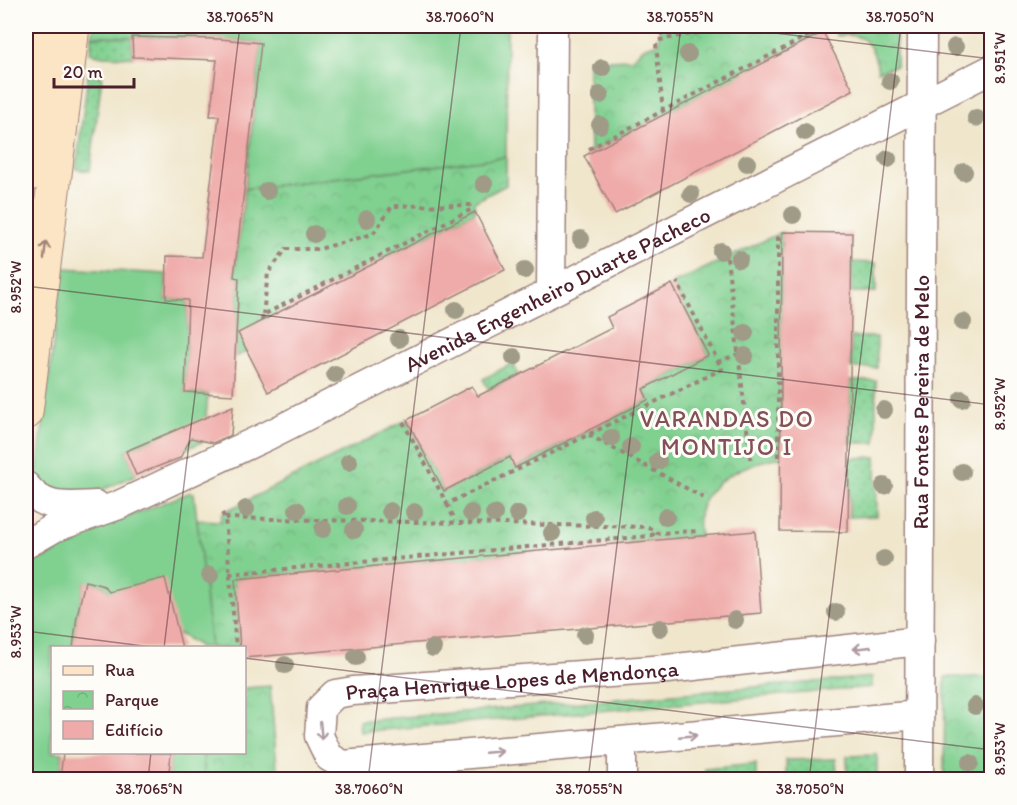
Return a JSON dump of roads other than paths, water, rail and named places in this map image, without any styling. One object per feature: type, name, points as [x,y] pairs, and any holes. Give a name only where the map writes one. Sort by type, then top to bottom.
[{"type":"main road","points":[[26,176],[44,26]]},
{"type":"main road","points":[[26,413],[73,26]]},
{"type":"street","points":[[551,292],[553,26]]},
{"type":"street","name":"Rua Fontes Pereira de Melo","points":[[919,780],[922,26]]},
{"type":"street","name":"Avenida Engenheiro Duarte Pacheco","points":[[26,544],[54,528],[119,504],[267,436],[992,69]]},
{"type":"street","name":"Avenida Engenheiro Duarte Pacheco","points":[[26,486],[38,500],[52,505],[119,504]]},
{"type":"street","name":"Praça Henrique Lopes de Mendonça","points":[[919,715],[343,765],[329,757],[319,736],[321,708],[335,694],[364,689],[667,669],[920,641]]},
{"type":"street","points":[[622,742],[622,780]]},
{"type":"district","name":"VARANDAS DO MONTIJO I","points":[[727,433]]}]
